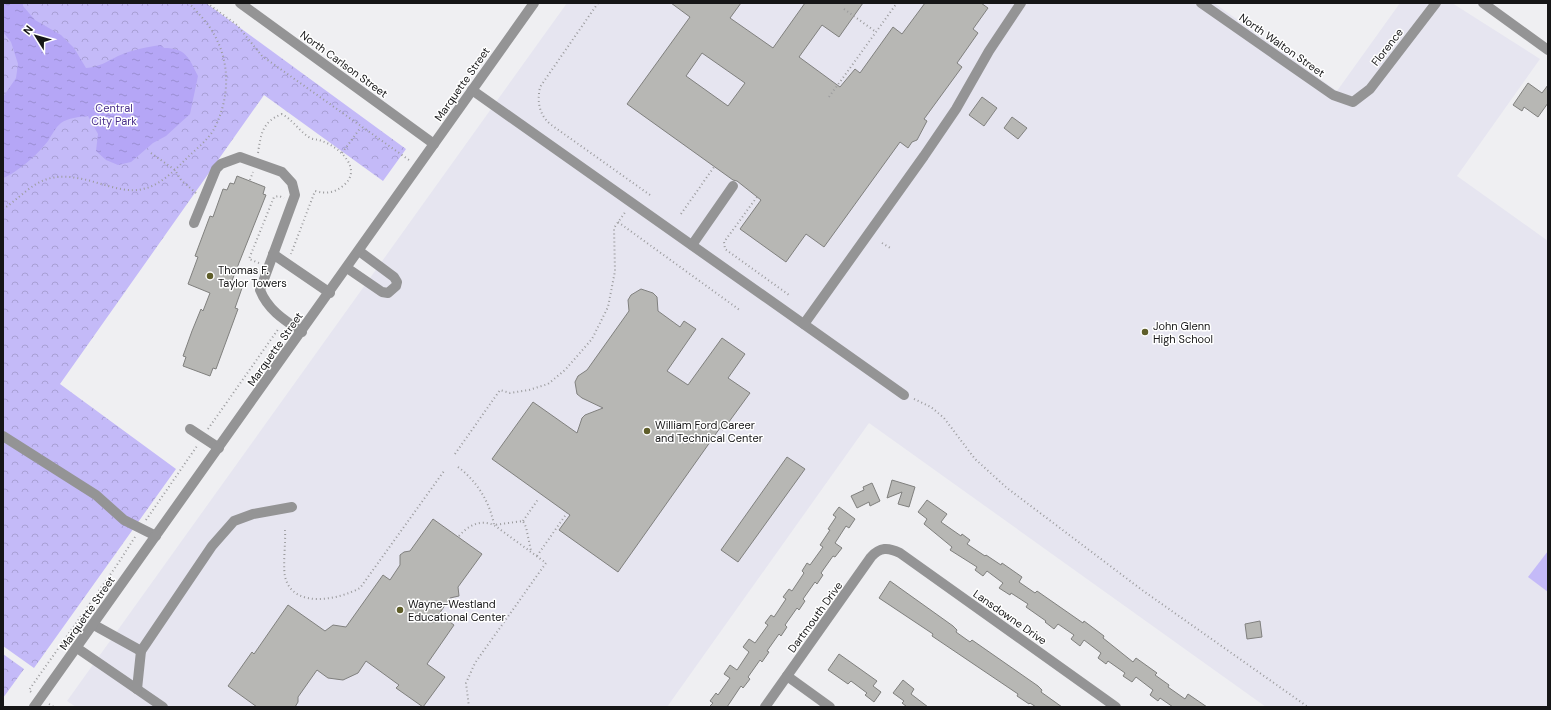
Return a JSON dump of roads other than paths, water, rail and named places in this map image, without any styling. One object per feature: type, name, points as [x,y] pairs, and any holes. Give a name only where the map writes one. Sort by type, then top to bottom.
[{"type":"street","name":"North Carlson Street","points":[[240,3],[434,144]]},
{"type":"street","name":"Marquette Street","points":[[34,707],[94,625],[534,3]]},
{"type":"street","points":[[804,324],[956,109],[989,51],[1022,3]]},
{"type":"street","name":"North Walton Street","points":[[1201,3],[1333,95],[1353,102]]},
{"type":"street","name":"Florence","points":[[1353,102],[1370,89],[1436,3]]},
{"type":"street","points":[[1483,3],[1548,50]]},
{"type":"street","points":[[472,90],[904,395]]},
{"type":"street","points":[[194,223],[210,181],[216,169],[221,164],[240,157],[282,172],[292,183],[295,195],[260,290],[265,301],[275,313],[302,332]]},
{"type":"street","points":[[692,245],[733,186]]},
{"type":"street","points":[[347,268],[382,292],[388,293],[396,286],[397,282],[394,277],[359,251]]},
{"type":"street","points":[[273,254],[330,292]]},
{"type":"street","points":[[190,429],[219,448]]},
{"type":"street","points":[[3,436],[96,495],[124,520],[156,536]]},
{"type":"street","points":[[136,689],[141,651],[212,546],[234,521],[253,514],[292,507]]},
{"type":"street","name":"Dartmouth Drive","points":[[765,707],[871,557],[881,549],[889,549]]},
{"type":"street","name":"Lansdowne Drive","points":[[889,549],[900,553],[1116,707]]},
{"type":"street","points":[[94,625],[141,651]]},
{"type":"street","points":[[77,648],[163,707]]},
{"type":"street","points":[[787,676],[830,707]]},
{"type":"water","points":[[3,3],[23,3],[23,6],[35,20],[61,35],[74,48],[86,68],[99,65],[128,52],[161,45],[164,48],[171,48],[182,52],[189,59],[198,76],[190,114],[166,136],[153,143],[131,162],[118,165],[106,160],[96,151],[98,134],[88,116],[67,120],[55,129],[48,141],[33,157],[15,172],[3,178],[3,97],[16,78],[18,64],[11,42],[3,32]]},
{"type":"place","name":"Thomas F. Taylor Towers","points":[[210,276]]},
{"type":"place","name":"John Glenn High School","points":[[1145,332]]},
{"type":"place","name":"William Ford Career and Technical Center","points":[[647,431]]},
{"type":"place","name":"Wayne-Westland Educational Center","points":[[400,610]]},
{"type":"park label","name":"Central City Park","points":[[114,114]]}]
